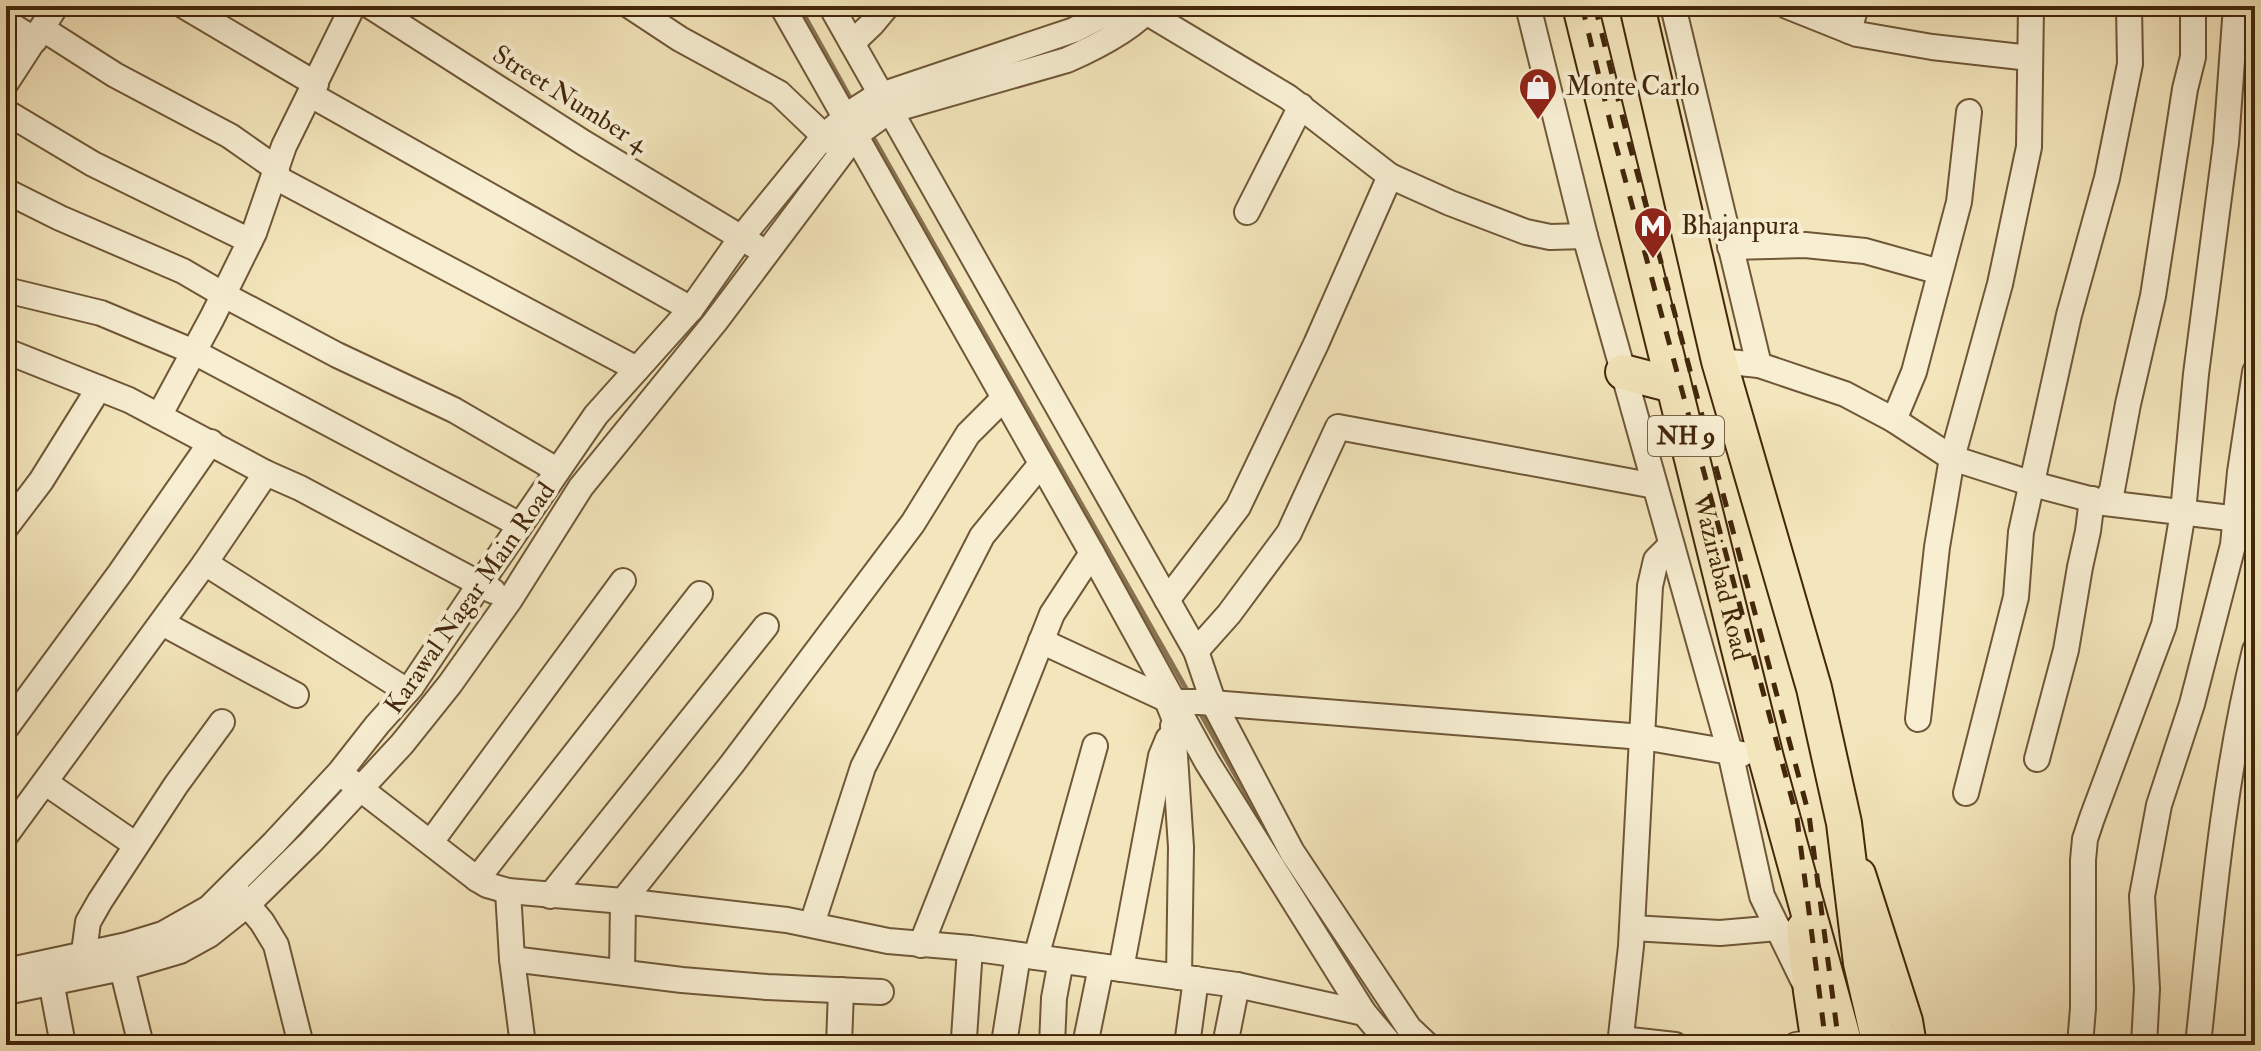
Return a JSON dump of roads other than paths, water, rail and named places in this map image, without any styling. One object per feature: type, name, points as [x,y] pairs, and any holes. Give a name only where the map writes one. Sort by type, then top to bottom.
[{"type":"highway","name":"Wazirabad Road","points":[[1580,6],[1795,866],[1819,1044]]},
{"type":"highway","name":"NH 9","points":[[1637,6],[1719,361],[1814,688],[1844,823],[1861,963],[1880,1045]]},
{"type":"highway","points":[[1623,372],[1673,385]]},
{"type":"main road","points":[[1844,823],[1907,1021],[1911,1045]]},
{"type":"main road","name":"Wazirabad Road","points":[[1795,866],[1809,991],[1819,1044]]},
{"type":"street","points":[[6,83],[56,6]]},
{"type":"street","points":[[184,6],[313,90],[691,309]]},
{"type":"street","points":[[159,416],[250,241],[284,146],[353,6]]},
{"type":"street","name":"Street Number 4","points":[[370,6],[584,143],[766,252]]},
{"type":"street","points":[[630,6],[680,39],[848,130]]},
{"type":"street","points":[[782,6],[848,130],[1184,706],[1292,852],[1409,1028],[1427,1045]]},
{"type":"street","points":[[831,6],[882,104],[1196,651]]},
{"type":"street","points":[[852,43],[887,6]]},
{"type":"street","points":[[882,104],[1074,30],[1121,6]]},
{"type":"street","points":[[1528,6],[1585,236],[1730,752],[1762,896],[1809,991]]},
{"type":"street","points":[[1673,6],[1759,365]]},
{"type":"street","points":[[1787,6],[1857,34],[1932,47],[2030,58]]},
{"type":"street","points":[[1849,31],[1856,6]]},
{"type":"street","points":[[1918,719],[1937,547],[1952,458],[2000,284],[2029,147],[2031,6]]},
{"type":"street","points":[[1966,793],[2016,597],[2021,532],[2069,315],[2110,164],[2130,64],[2129,6]]},
{"type":"street","points":[[2037,759],[2066,650],[2088,531],[2098,501],[2112,490],[2153,296],[2185,89],[2193,57],[2193,6]]},
{"type":"street","points":[[2080,1045],[2085,839],[2164,625],[2183,512],[2196,374],[2226,143],[2236,6]]},
{"type":"street","points":[[882,104],[1067,60],[1109,39],[1149,9],[1301,106],[1390,176],[1526,232],[1550,237],[1585,236]]},
{"type":"street","points":[[6,22],[39,35],[230,136],[276,173],[637,369]]},
{"type":"street","name":"Karawal Nagar Main Road","points":[[8,977],[84,952],[127,945],[163,934],[209,908],[340,772],[407,691],[596,415],[691,309],[741,238],[848,130],[882,104]]},
{"type":"street","points":[[1247,212],[1301,106]]},
{"type":"street","points":[[6,112],[93,164],[250,241]]},
{"type":"street","points":[[1894,420],[1914,372],[1959,202],[1969,112]]},
{"type":"street","name":"Karawal Nagar Main Road","points":[[8,977],[51,981],[122,968],[180,951],[209,935],[248,904],[361,790],[450,684],[509,601],[581,487],[715,322],[828,173],[848,130]]},
{"type":"street","points":[[1167,600],[1238,507],[1316,344],[1390,176]]},
{"type":"street","points":[[6,191],[183,271],[337,355],[454,410],[557,470]]},
{"type":"street","points":[[1730,247],[1805,245],[1865,251],[1940,272]]},
{"type":"street","points":[[6,290],[101,313],[194,352],[520,525]]},
{"type":"street","points":[[6,351],[159,416],[509,601]]},
{"type":"street","points":[[1719,361],[1759,365],[1845,394],[1894,420],[1952,458],[2033,484],[2098,501],[2246,520]]},
{"type":"street","points":[[2144,1045],[2147,989],[2142,896],[2159,805],[2205,659],[2233,545],[2246,520],[2240,472],[2255,372]]},
{"type":"street","points":[[6,527],[41,481],[99,388]]},
{"type":"street","points":[[622,972],[623,901],[732,764],[913,523],[968,434],[1003,399]]},
{"type":"street","points":[[1187,1045],[1188,978],[1181,847],[1184,706],[1196,651],[1238,602],[1289,533],[1338,427],[1655,486]]},
{"type":"street","points":[[6,728],[211,442]]},
{"type":"street","points":[[812,924],[863,767],[982,536],[1041,464]]},
{"type":"street","points":[[6,835],[247,505],[266,473]]},
{"type":"street","points":[[1671,545],[1656,560],[1650,586],[1632,928],[1620,1042],[1675,1045]]},
{"type":"street","points":[[921,945],[1052,614],[1092,553]]},
{"type":"street","points":[[205,563],[407,691]]},
{"type":"street","points":[[431,842],[623,581]]},
{"type":"street","points":[[477,879],[700,594]]},
{"type":"street","points":[[162,623],[296,695]]},
{"type":"street","points":[[550,896],[766,626]]},
{"type":"street","points":[[1041,641],[1184,706],[1643,737],[1766,758]]},
{"type":"street","points":[[2198,1045],[2237,725],[2255,650]]},
{"type":"street","points":[[1085,1045],[1111,968],[1161,756],[1184,706]]},
{"type":"street","points":[[1184,706],[1207,762],[1364,1013],[1391,1045]]},
{"type":"street","points":[[84,952],[88,922],[176,785],[222,722]]},
{"type":"street","points":[[1005,1037],[1027,956],[1095,746]]},
{"type":"street","points":[[340,772],[477,879],[508,891],[623,901],[812,924],[888,941],[970,948],[1237,985],[1364,1013]]},
{"type":"street","points":[[46,783],[136,845]]},
{"type":"street","points":[[231,885],[276,945],[301,1045]]},
{"type":"street","points":[[508,891],[512,959],[523,1045]]},
{"type":"street","points":[[1632,928],[1720,933],[1778,928]]},
{"type":"street","points":[[964,1038],[970,948]]},
{"type":"street","points":[[512,959],[739,985],[881,992]]},
{"type":"street","points":[[1052,1045],[1054,998],[1061,961]]},
{"type":"street","points":[[122,968],[141,1045]]},
{"type":"street","points":[[51,981],[63,1045]]},
{"type":"street","points":[[1225,1045],[1237,985]]},
{"type":"street","points":[[839,1045],[841,990]]},
{"type":"waterway","points":[[799,6],[853,103]]},
{"type":"waterway","points":[[870,132],[1189,694]]},
{"type":"waterway","points":[[1198,709],[1270,836]]},
{"type":"railway","points":[[1582,6],[1614,138],[1797,818],[1826,1045]]},
{"type":"railway","points":[[1595,6],[1809,815],[1839,1045]]},
{"type":"place","name":"Monte Carlo","points":[[1538,121]]},
{"type":"place","name":"Bhajanpura","points":[[1653,260]]}]
